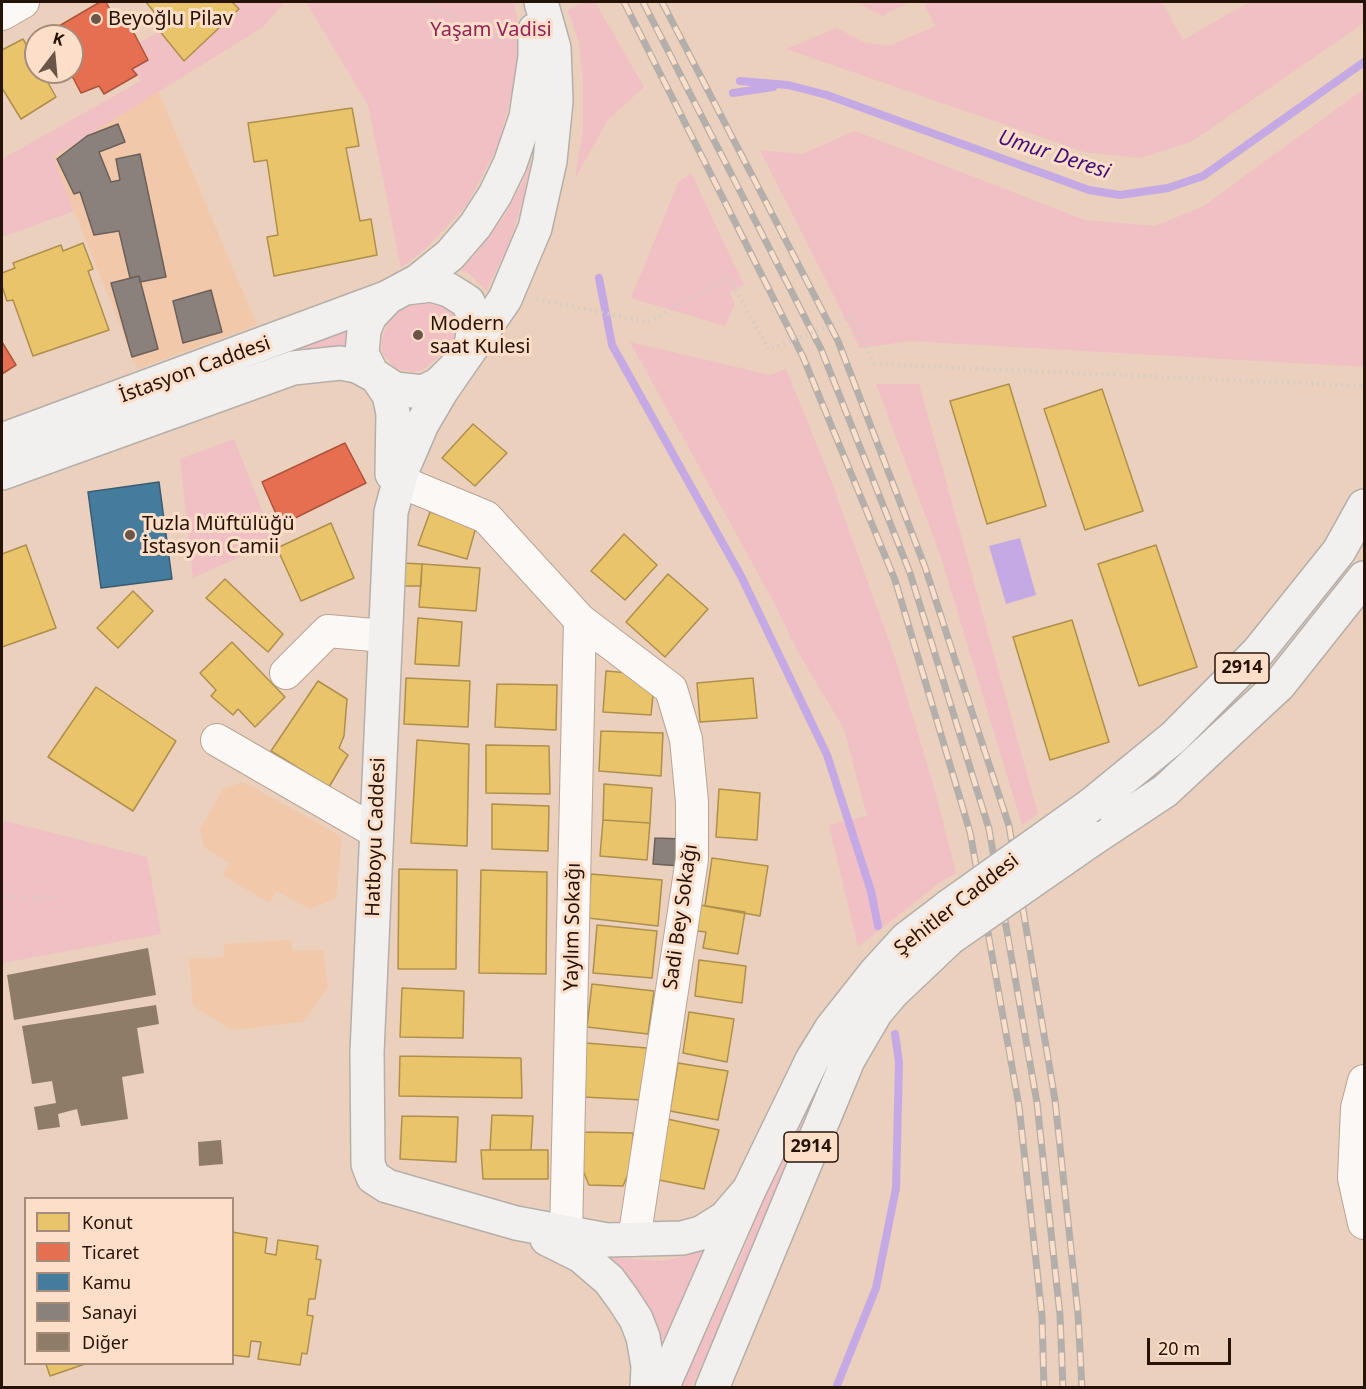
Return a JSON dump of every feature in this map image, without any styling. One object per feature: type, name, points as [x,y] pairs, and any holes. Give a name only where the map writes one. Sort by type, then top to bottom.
[{"type":"main road","points":[[390,527],[393,413],[388,395],[363,361],[362,337],[370,316],[397,293],[429,273],[457,247],[486,211],[503,181],[521,134],[532,88],[536,39],[531,2]]},
{"type":"main road","name":"Hatboyu Caddesi","points":[[375,377],[404,391],[423,392],[439,384],[460,362],[508,293],[529,246],[541,206],[553,143],[557,84],[552,35],[541,2]]},
{"type":"main road","name":"Hatboyu Caddesi","points":[[397,293],[431,285],[449,290],[468,302],[473,310],[476,328],[471,345],[422,424],[399,481],[390,527],[367,1052],[368,1164],[373,1177],[387,1186],[516,1222],[566,1234],[634,1240],[682,1238],[701,1233],[725,1218],[749,1190]]},
{"type":"main road","name":"İstasyon Caddesi","points":[[2,440],[397,293]]},
{"type":"main road","name":"İstasyon Caddesi","points":[[2,473],[292,368],[340,363],[357,366],[375,377]]},
{"type":"main road","name":"Şehitler Caddesi","points":[[713,1386],[834,1092],[857,1043],[876,1012],[949,923],[1174,737],[1258,652],[1339,551],[1365,506]]},
{"type":"main road","name":"Şehitler Caddesi","points":[[662,1388],[792,1097],[831,1029],[876,972],[906,939],[949,923],[1094,838],[1165,791],[1279,685],[1365,578]]},
{"type":"main road","points":[[792,1097],[808,1086],[818,1086],[834,1092]]},
{"type":"main road","name":"Hatboyu Caddesi","points":[[516,1222],[580,1256],[609,1280],[636,1318],[643,1337],[648,1366],[648,1388]]},
{"type":"street","points":[[2,14],[23,2]]},
{"type":"street","name":"Sadi Bey Sokağı","points":[[399,481],[486,517],[580,620],[671,689],[686,739],[692,802],[692,859],[634,1240]]},
{"type":"street","name":"Yaylım Sokağı","points":[[566,1234],[580,620]]},
{"type":"street","points":[[286,673],[328,631],[384,636]]},
{"type":"street","points":[[217,740],[376,832]]},
{"type":"street","points":[[1365,1081],[1357,1108],[1354,1178],[1365,1223]]},
{"type":"path","points":[[422,2],[510,46]]},
{"type":"path","points":[[566,305],[647,322],[729,276],[769,350],[853,316],[874,363],[1365,387]]},
{"type":"path","points":[[2,897],[60,898]]},
{"type":"shaded area","points":[[158,91],[257,325],[137,369],[53,157]]},
{"type":"shaded area","points":[[1020,538],[1036,595],[1006,604],[989,546]]},
{"type":"shaded area","points":[[244,782],[342,837],[336,898],[310,909],[276,891],[269,903],[223,875],[229,863],[204,847],[200,829],[224,788]]},
{"type":"shaded area","points":[[291,940],[292,951],[323,950],[328,988],[303,1022],[232,1030],[193,1006],[189,959],[224,957],[224,944]]},
{"type":"green space","points":[[232,2],[285,2],[263,27],[53,157],[74,211],[2,237],[2,159],[141,81],[132,69],[148,59],[139,43],[159,31],[184,61],[239,10]]},
{"type":"green space","name":"Yaşam Vadisi","points":[[306,2],[514,2],[520,35],[517,76],[497,148],[466,206],[425,249],[401,268],[368,105]]},
{"type":"green space","points":[[585,2],[595,2],[644,87],[608,120],[575,178],[583,129],[583,79],[579,43],[568,10]]},
{"type":"green space","points":[[856,2],[909,2],[883,16]]},
{"type":"green space","points":[[923,2],[1162,2],[1183,40],[1249,2],[1364,2],[1364,23],[1191,142],[1139,158],[1084,152],[786,49],[837,28],[863,42],[889,46],[935,26]]},
{"type":"green space","points":[[1364,89],[1364,367],[910,341],[860,348],[760,150],[802,154],[855,131],[1085,220],[1155,226],[1202,207]]},
{"type":"green space","points":[[532,158],[509,244],[486,291],[470,274],[458,269],[476,254],[503,218],[522,184]]},
{"type":"green space","points":[[691,173],[744,285],[729,292],[735,304],[725,326],[631,298],[678,183]]},
{"type":"green space","points":[[431,300],[453,309],[459,321],[454,343],[423,370],[414,372],[396,369],[382,353],[382,339],[388,322],[405,305]]},
{"type":"green space","points":[[349,328],[347,351],[2,461]]},
{"type":"green space","points":[[630,342],[770,375],[786,369],[832,483],[894,655],[932,780],[956,873],[939,883],[858,947],[829,825],[867,816],[844,729],[799,654],[770,595]]},
{"type":"green space","points":[[876,384],[919,384],[1038,814],[1022,825],[940,554]]},
{"type":"green space","points":[[234,439],[274,541],[193,578],[180,459]]},
{"type":"green space","points":[[2,820],[147,857],[161,934],[2,963]]},
{"type":"green space","points":[[796,1119],[805,1123],[744,1275],[691,1387],[679,1388],[735,1271]]},
{"type":"green space","points":[[712,1243],[662,1347],[657,1328],[575,1247],[618,1258],[663,1261],[685,1256]]},
{"type":"building: Konut","points":[[146,2],[232,2],[239,9],[184,61],[149,18],[154,12]]},
{"type":"building: Konut","points":[[23,39],[24,84],[49,84],[56,97],[21,119],[2,88],[2,50]]},
{"type":"building: Konut","points":[[352,108],[359,146],[346,148],[360,221],[371,219],[377,255],[274,276],[267,237],[278,235],[267,160],[254,162],[248,123]]},
{"type":"building: Konut","points":[[83,243],[93,269],[88,271],[109,330],[33,356],[13,300],[7,301],[2,286],[2,273],[15,268],[13,263],[61,245],[63,251]]},
{"type":"building: Konut","points":[[1009,384],[1046,506],[987,524],[950,401]]},
{"type":"building: Konut","points":[[1102,389],[1143,511],[1085,530],[1044,409]]},
{"type":"building: Konut","points":[[473,424],[507,453],[475,486],[442,458]]},
{"type":"building: Konut","points":[[430,512],[476,527],[467,559],[418,545]]},
{"type":"building: Konut","points":[[331,523],[354,578],[301,601],[277,548]]},
{"type":"building: Konut","points":[[624,534],[657,565],[625,600],[591,571]]},
{"type":"building: Konut","points":[[26,545],[56,628],[2,647],[2,554]]},
{"type":"building: Konut","points":[[1156,545],[1197,667],[1139,686],[1098,564]]},
{"type":"building: Konut","points":[[403,563],[422,564],[421,586],[399,586]]},
{"type":"building: Konut","points":[[422,564],[480,568],[476,611],[419,607]]},
{"type":"building: Konut","points":[[668,574],[708,609],[665,657],[626,622]]},
{"type":"building: Konut","points":[[225,579],[283,634],[268,652],[206,598]]},
{"type":"building: Konut","points":[[133,591],[153,611],[118,648],[97,628]]},
{"type":"building: Konut","points":[[418,618],[462,622],[459,666],[415,664]]},
{"type":"building: Konut","points":[[1072,620],[1109,742],[1050,760],[1013,637]]},
{"type":"building: Konut","points":[[232,642],[285,697],[255,727],[238,709],[233,715],[211,696],[216,690],[200,673]]},
{"type":"building: Konut","points":[[606,671],[630,673],[653,695],[651,715],[603,712]]},
{"type":"building: Konut","points":[[406,678],[470,681],[468,727],[404,724]]},
{"type":"building: Konut","points":[[753,678],[757,718],[700,722],[697,683]]},
{"type":"building: Konut","points":[[318,681],[347,699],[344,736],[339,748],[348,755],[329,787],[271,751]]},
{"type":"building: Konut","points":[[497,684],[557,685],[556,730],[495,727]]},
{"type":"building: Konut","points":[[96,687],[176,741],[133,811],[48,757]]},
{"type":"building: Konut","points":[[601,731],[663,733],[661,776],[599,771]]},
{"type":"building: Konut","points":[[417,740],[469,744],[467,846],[411,843]]},
{"type":"building: Konut","points":[[486,745],[549,746],[550,794],[486,793]]},
{"type":"building: Konut","points":[[604,784],[652,788],[650,823],[603,820]]},
{"type":"building: Konut","points":[[719,789],[760,793],[757,840],[716,837]]},
{"type":"building: Konut","points":[[492,804],[549,806],[548,851],[492,849]]},
{"type":"building: Konut","points":[[603,820],[650,823],[647,860],[600,856]]},
{"type":"building: Konut","points":[[712,858],[768,866],[760,916],[705,906]]},
{"type":"building: Konut","points":[[399,869],[457,870],[456,969],[398,969]]},
{"type":"building: Konut","points":[[481,870],[547,872],[546,974],[479,973]]},
{"type":"building: Konut","points":[[591,874],[662,880],[658,926],[588,918]]},
{"type":"building: Konut","points":[[694,904],[745,912],[738,954],[703,948],[706,932],[689,930]]},
{"type":"building: Konut","points":[[597,925],[657,931],[652,978],[593,973]]},
{"type":"building: Konut","points":[[699,960],[746,966],[742,1003],[695,996]]},
{"type":"building: Konut","points":[[592,984],[654,991],[648,1034],[587,1027]]},
{"type":"building: Konut","points":[[402,988],[464,991],[463,1038],[400,1037]]},
{"type":"building: Konut","points":[[689,1012],[734,1019],[727,1062],[683,1053]]},
{"type":"building: Konut","points":[[586,1043],[647,1048],[643,1100],[583,1097]]},
{"type":"building: Konut","points":[[400,1056],[521,1058],[522,1098],[399,1096]]},
{"type":"building: Konut","points":[[678,1063],[728,1071],[718,1120],[670,1111]]},
{"type":"building: Konut","points":[[492,1115],[533,1116],[531,1150],[490,1150]]},
{"type":"building: Konut","points":[[402,1116],[458,1117],[456,1162],[400,1159]]},
{"type":"building: Konut","points":[[667,1119],[719,1130],[704,1189],[654,1179]]},
{"type":"building: Konut","points":[[583,1132],[633,1133],[631,1167],[623,1186],[589,1185],[581,1166]]},
{"type":"building: Konut","points":[[481,1150],[548,1150],[548,1179],[483,1179]]},
{"type":"building: Konut","points":[[234,1232],[267,1238],[265,1253],[276,1255],[278,1240],[318,1246],[316,1259],[321,1260],[315,1299],[309,1299],[307,1315],[313,1316],[307,1354],[302,1353],[300,1365],[258,1359],[261,1342],[251,1341],[249,1357],[234,1355]]},
{"type":"building: Konut","points":[[46,1365],[82,1365],[50,1376]]},
{"type":"building: Ticaret","points":[[100,2],[106,2],[115,19],[124,14],[148,60],[132,69],[137,75],[104,94],[99,86],[81,93],[76,84],[84,84],[84,24],[62,24]]},
{"type":"building: Ticaret","points":[[2,342],[16,365],[2,374]]},
{"type":"building: Ticaret","points":[[345,443],[366,483],[281,525],[262,482]]},
{"type":"building: Kamu","name":"Tuzla Müftülüğü İstasyon Camii","points":[[159,482],[172,579],[101,588],[88,492]]},
{"type":"building: Sanayi","points":[[118,124],[125,142],[99,152],[111,182],[120,180],[116,159],[140,154],[166,277],[140,282],[139,276],[130,278],[119,231],[94,235],[80,192],[74,194],[57,159],[87,136]]},
{"type":"building: Sanayi","points":[[139,276],[158,349],[132,357],[111,283]]},
{"type":"building: Sanayi","points":[[211,290],[222,332],[183,343],[173,301]]},
{"type":"building: Sanayi","points":[[655,838],[682,839],[680,866],[653,864]]},
{"type":"building: Diğer","points":[[148,948],[156,995],[14,1020],[7,975]]},
{"type":"building: Diğer","points":[[156,1005],[159,1024],[137,1028],[144,1073],[122,1077],[128,1119],[81,1126],[77,1109],[58,1114],[60,1127],[38,1130],[34,1107],[56,1103],[52,1081],[32,1084],[22,1026]]},
{"type":"building: Diğer","points":[[221,1140],[223,1164],[199,1166],[198,1142]]},
{"type":"waterway","name":"Umur Deresi","points":[[740,81],[788,85],[827,95],[1089,190],[1120,195],[1168,188],[1203,176],[1364,62]]},
{"type":"waterway","points":[[733,93],[773,87]]},
{"type":"waterway","points":[[599,278],[612,345],[741,576],[827,755],[871,891],[878,926]]},
{"type":"waterway","points":[[836,1388],[876,1288],[896,1188],[899,1062],[895,1034]]},
{"type":"railway","points":[[624,2],[803,357],[895,580],[970,832],[1019,1106],[1042,1316],[1044,1388]]},
{"type":"railway","points":[[643,2],[821,349],[910,573],[989,829],[1037,1103],[1060,1315],[1063,1388]]},
{"type":"railway","points":[[662,2],[838,341],[925,567],[1009,826],[1055,1100],[1078,1314],[1082,1388]]},
{"type":"place","name":"Beyoğlu Pilav","points":[[96,19]]},
{"type":"place","name":"Modern saat Kulesi","points":[[418,335]]},
{"type":"place","name":"Tuzla Müftülüğü İstasyon Camii","points":[[130,535]]}]
